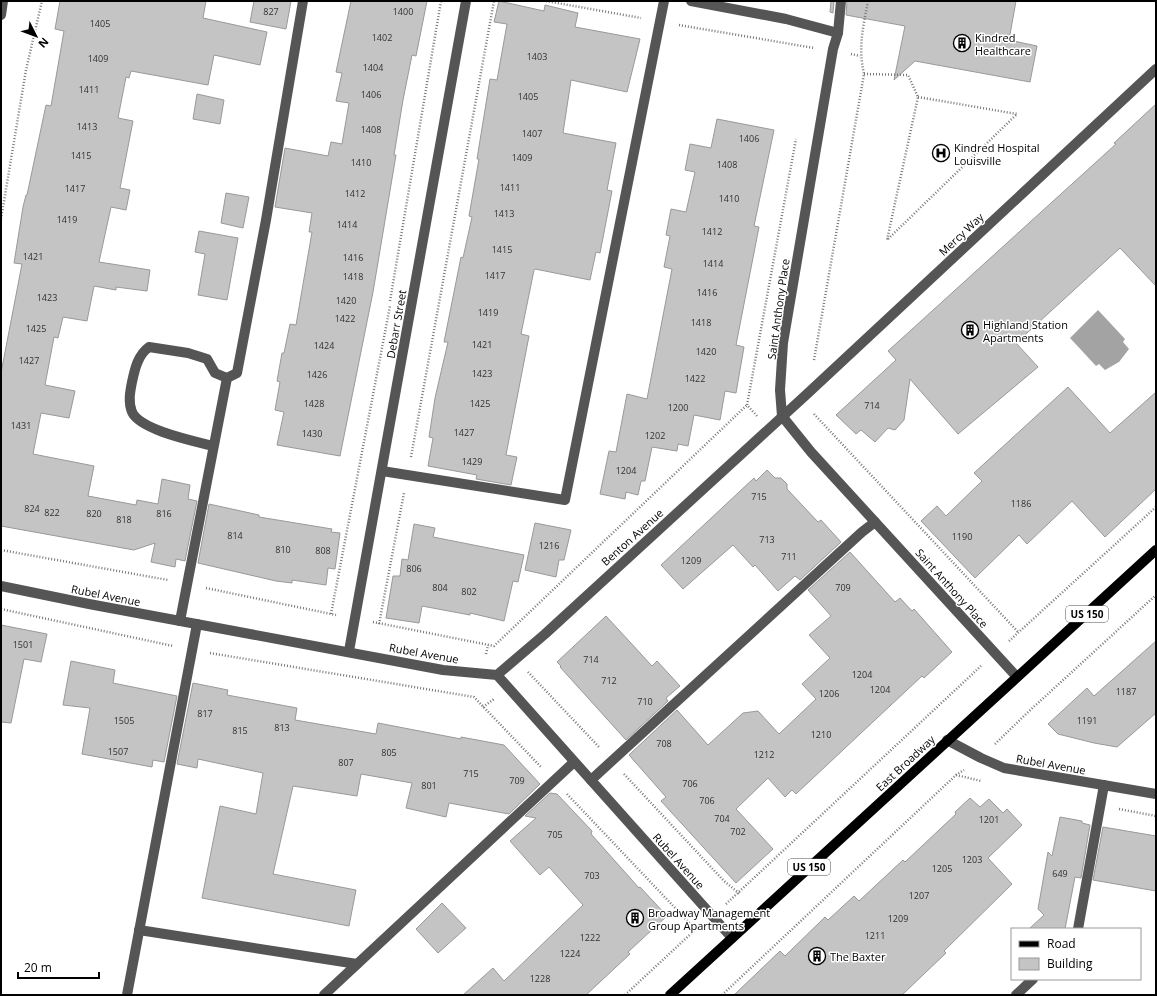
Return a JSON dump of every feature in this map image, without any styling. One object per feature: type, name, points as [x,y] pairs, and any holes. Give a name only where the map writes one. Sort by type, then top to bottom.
[{"type":"main road","name":"East Broadway","points":[[670,995],[1156,550]]},
{"type":"street","points":[[1,15],[4,1]]},
{"type":"street","points":[[213,446],[155,430],[142,422],[132,413],[129,397],[140,353],[149,347],[188,353],[207,359],[215,373],[227,378],[237,373],[266,220],[303,1]]},
{"type":"street","name":"Debarr Street","points":[[349,651],[466,1]]},
{"type":"street","points":[[382,471],[565,500],[664,1]]},
{"type":"street","points":[[694,1],[786,19],[838,33]]},
{"type":"street","name":"Saint Anthony Place","points":[[841,1],[838,33],[832,49],[783,344],[780,390],[782,416],[810,452],[1017,678]]},
{"type":"street","name":"Mercy Way","points":[[782,416],[1156,69]]},
{"type":"street","points":[[180,621],[227,378]]},
{"type":"street","name":"Benton Avenue","points":[[496,675],[545,634],[782,416]]},
{"type":"street","points":[[591,780],[862,532],[875,522]]},
{"type":"street","name":"Rubel Avenue","points":[[1,586],[443,670],[496,675],[732,938]]},
{"type":"street","points":[[127,995],[197,624]]},
{"type":"street","name":"Rubel Avenue","points":[[947,740],[1004,768],[1156,794]]},
{"type":"street","points":[[324,995],[574,762]]},
{"type":"street","points":[[1078,928],[1104,785]]},
{"type":"street","points":[[139,930],[357,964]]},
{"type":"street","points":[[1016,995],[1032,980]]},
{"type":"path","points":[[1,219],[26,70],[42,1]]},
{"type":"path","points":[[331,614],[390,303],[441,1]]},
{"type":"path","points":[[380,624],[494,1]]},
{"type":"path","points":[[546,1],[813,48],[832,49],[860,56]]},
{"type":"path","points":[[864,74],[908,76],[918,97],[886,240],[1017,114],[918,97]]},
{"type":"path","points":[[1,550],[187,584],[494,646],[747,405]]},
{"type":"path","points":[[625,995],[711,915],[740,894],[995,653],[1156,507]]},
{"type":"path","points":[[722,995],[956,775],[981,758],[1026,714],[1156,595]]},
{"type":"path","points":[[1,609],[192,651],[474,697],[696,930]]},
{"type":"path","points":[[525,668],[724,881],[740,894]]},
{"type":"shaded area","points":[[1098,310],[1125,339],[1123,342],[1129,349],[1119,362],[1105,370],[1099,364],[1096,366],[1070,338]]},
{"type":"building","points":[[60,1],[206,1],[203,18],[267,32],[260,65],[214,55],[208,85],[131,71],[129,78],[126,77],[118,118],[133,121],[120,188],[130,190],[126,210],[111,207],[99,262],[150,270],[147,291],[116,287],[116,290],[94,286],[87,321],[63,317],[58,338],[54,337],[45,385],[75,391],[69,418],[41,413],[33,454],[94,466],[88,496],[136,505],[137,500],[158,504],[162,479],[190,485],[188,499],[197,501],[185,561],[176,559],[175,567],[151,562],[155,543],[134,550],[1,526],[1,373],[22,264],[14,263],[23,207],[27,195],[46,105],[51,106],[64,31],[55,29]]},
{"type":"building","points":[[254,1],[291,1],[286,29],[250,22]]},
{"type":"building","points":[[351,1],[427,1],[416,56],[412,55],[403,100],[394,155],[396,155],[373,292],[340,456],[277,445],[284,412],[275,410],[280,382],[277,381],[282,353],[284,353],[290,324],[296,325],[312,232],[309,232],[312,213],[275,207],[285,148],[328,156],[331,142],[342,144],[349,103],[336,101],[342,73],[336,72]]},
{"type":"building","points":[[499,1],[544,11],[545,5],[578,13],[575,27],[640,39],[627,92],[571,80],[563,133],[616,143],[607,190],[612,191],[600,253],[596,252],[590,280],[534,270],[521,334],[529,336],[506,455],[517,457],[511,485],[476,479],[477,475],[428,466],[433,438],[429,437],[435,398],[448,342],[444,342],[461,257],[463,258],[472,217],[469,216],[479,159],[477,159],[490,79],[497,80],[507,24],[494,22]]},
{"type":"building","points":[[831,1],[834,1],[833,13],[830,12]]},
{"type":"building","name":"Kindred Healthcare","points":[[847,1],[1016,1],[1009,40],[1037,46],[1030,82],[915,61],[894,80],[905,26],[846,15]]},
{"type":"building","points":[[197,94],[224,100],[220,124],[193,119]]},
{"type":"building","name":"Highland Station Apartments","points":[[1156,104],[1156,286],[1120,248],[1016,343],[1038,367],[958,434],[910,379],[904,420],[895,430],[888,428],[875,442],[861,430],[856,434],[836,415],[896,360],[888,351],[1116,144],[1114,143]]},
{"type":"building","points":[[717,119],[774,130],[754,226],[759,227],[736,345],[744,347],[736,393],[725,391],[720,420],[694,415],[688,446],[678,444],[677,451],[652,447],[645,481],[641,481],[638,495],[626,492],[625,499],[600,494],[609,451],[616,452],[627,394],[647,399],[672,269],[664,267],[670,236],[666,235],[671,209],[686,212],[695,172],[685,170],[690,144],[711,148]]},
{"type":"building","points":[[226,193],[249,197],[243,228],[221,223]]},
{"type":"building","points":[[199,231],[238,238],[227,300],[198,295],[205,254],[195,252]]},
{"type":"building","points":[[1068,387],[1110,433],[1156,392],[1156,489],[1105,537],[1072,501],[1027,544],[1019,535],[975,578],[921,521],[937,506],[946,516],[982,481],[974,473]]},
{"type":"building","points":[[767,470],[775,478],[781,478],[787,484],[787,489],[818,522],[821,520],[841,542],[800,580],[795,576],[778,591],[755,565],[753,567],[733,545],[683,589],[661,565],[754,478],[756,481]]},
{"type":"building","points":[[209,504],[259,515],[259,517],[332,529],[331,532],[340,533],[335,569],[328,568],[326,585],[292,580],[292,583],[276,581],[198,563]]},
{"type":"building","points":[[535,523],[571,530],[564,560],[559,560],[556,577],[525,570]]},
{"type":"building","points":[[414,524],[435,528],[433,537],[524,555],[518,582],[513,581],[504,621],[470,613],[470,615],[422,606],[419,623],[386,618],[393,576],[400,576],[402,559],[408,560]]},
{"type":"building","points":[[850,552],[895,602],[900,598],[912,611],[914,609],[952,652],[924,678],[922,676],[796,794],[792,790],[785,797],[768,778],[736,809],[773,849],[736,883],[661,801],[666,797],[629,755],[677,710],[708,745],[743,713],[758,711],[779,734],[816,699],[802,684],[830,658],[809,635],[831,616],[808,590]]},
{"type":"building","points":[[606,616],[652,666],[657,661],[680,686],[666,698],[668,701],[626,740],[557,662]]},
{"type":"building","points":[[1,625],[47,634],[41,662],[24,659],[11,723],[1,722]]},
{"type":"building","points":[[1156,641],[1156,713],[1117,747],[1058,734],[1048,724],[1087,688],[1094,696]]},
{"type":"building","points":[[71,661],[115,670],[113,683],[177,696],[164,762],[153,760],[152,767],[82,754],[90,708],[63,705]]},
{"type":"building","points":[[193,683],[228,690],[227,695],[297,708],[295,720],[376,734],[378,723],[461,739],[461,737],[504,745],[540,784],[509,814],[449,803],[446,817],[406,808],[412,783],[361,774],[357,796],[293,786],[273,874],[356,890],[349,926],[202,898],[220,806],[256,814],[263,773],[198,759],[197,768],[177,764]]},
{"type":"building","points":[[550,793],[557,794],[592,831],[591,834],[639,888],[640,887],[667,916],[628,952],[630,954],[586,995],[463,995],[493,968],[504,981],[583,905],[549,867],[540,875],[510,841],[536,818],[525,816]]},
{"type":"building","points":[[970,798],[980,807],[989,799],[1003,813],[1007,809],[1022,825],[988,858],[1012,884],[944,951],[946,953],[902,995],[734,995],[780,951],[785,956],[825,917],[828,920],[854,896],[859,901],[903,860],[905,862],[956,814],[955,812]]},
{"type":"building","points":[[1060,817],[1082,821],[1082,823],[1090,825],[1081,878],[1075,877],[1065,928],[1030,928],[1044,915],[1038,909],[1048,852],[1052,856]]},
{"type":"building","points":[[1103,827],[1156,836],[1156,891],[1093,880]]},
{"type":"building","points":[[442,903],[466,928],[438,953],[416,929]]},
{"type":"place","name":"Kindred Healthcare","points":[[962,43]]},
{"type":"place","name":"Kindred Hospital Louisville","points":[[941,153]]},
{"type":"place","name":"Highland Station Apartments","points":[[970,330]]},
{"type":"place","name":"Broadway Management Group Apartments","points":[[635,918]]},
{"type":"place","name":"The Baxter","points":[[817,956]]}]
